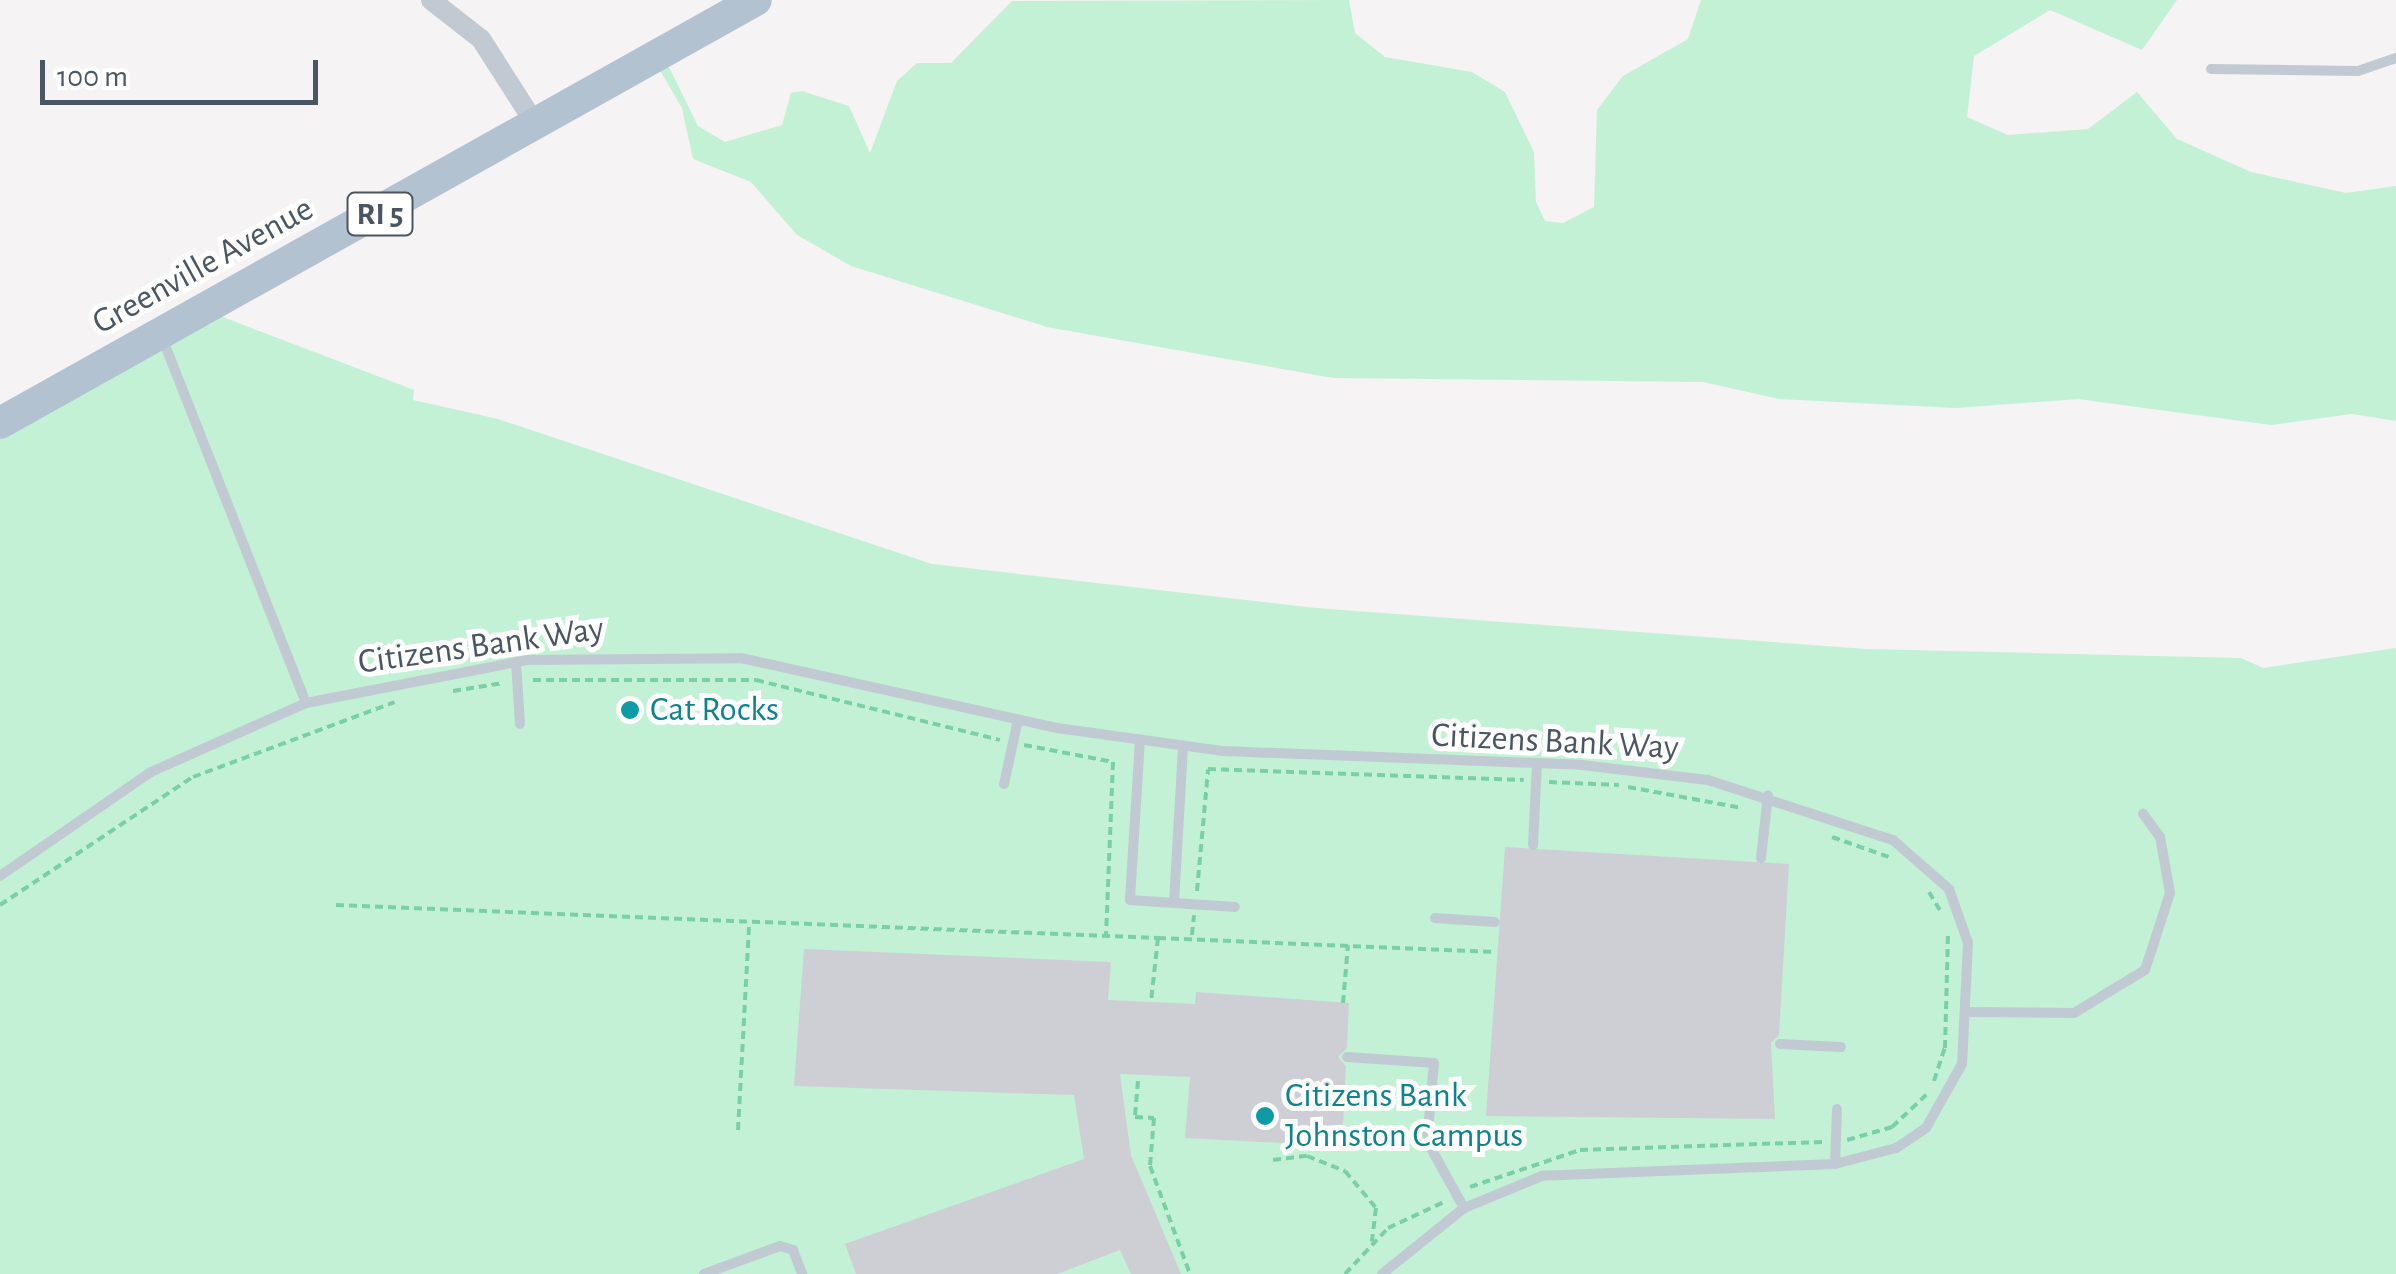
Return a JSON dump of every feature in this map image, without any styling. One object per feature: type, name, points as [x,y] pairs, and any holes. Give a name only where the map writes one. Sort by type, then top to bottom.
[{"type":"main road","name":"Greenville Avenue","points":[[0,424],[538,128],[756,0]]},
{"type":"street","points":[[431,0],[481,38],[538,128]]},
{"type":"lane","points":[[2211,69],[2358,71],[2396,58]]},
{"type":"lane","points":[[161,336],[306,703]]},
{"type":"lane","name":"Citizens Bank Way","points":[[0,876],[151,772],[306,703],[516,662],[609,653],[741,658],[1018,720],[1183,745],[1660,772],[1768,795],[1893,840],[1935,870],[1967,933],[1965,1012],[1962,1064],[1926,1128],[1896,1148],[1836,1164],[1582,1170],[1464,1208],[1382,1274]]},
{"type":"lane","points":[[516,662],[520,724]]},
{"type":"lane","points":[[1004,784],[1018,720]]},
{"type":"lane","points":[[1140,740],[1130,900],[1236,907]]},
{"type":"lane","points":[[1174,903],[1183,745]]},
{"type":"lane","points":[[1533,845],[1537,763]]},
{"type":"lane","points":[[1761,858],[1768,795]]},
{"type":"lane","points":[[1965,1012],[2074,1013],[2144,970],[2170,893],[2160,837],[2143,814]]},
{"type":"lane","points":[[1435,918],[1495,922]]},
{"type":"lane","points":[[1780,1044],[1841,1047]]},
{"type":"lane","points":[[1347,1057],[1434,1063],[1427,1140],[1464,1208]]},
{"type":"lane","points":[[1836,1164],[1837,1109]]},
{"type":"lane","points":[[704,1274],[780,1246],[793,1250],[802,1274]]},
{"type":"path","points":[[448,691],[518,681],[756,680],[1013,743],[1113,762],[1106,936]]},
{"type":"path","points":[[0,905],[193,777],[408,698]]},
{"type":"path","points":[[1192,936],[1208,769],[1622,786],[1765,813]]},
{"type":"path","points":[[1818,832],[1905,867]]},
{"type":"path","points":[[1346,1274],[1370,1246],[1403,1218],[1518,1164],[1580,1150],[1836,1142],[1906,1118],[1941,1064],[1950,945],[1920,880]]},
{"type":"path","points":[[336,905],[748,924],[1192,936],[1495,952]]},
{"type":"path","points":[[738,1130],[748,924]]},
{"type":"path","points":[[1152,1001],[1158,938]]},
{"type":"path","points":[[1343,1003],[1348,945]]},
{"type":"path","points":[[1138,1080],[1135,1117],[1154,1118],[1150,1166],[1190,1274]]},
{"type":"path","points":[[1273,1160],[1324,1160],[1356,1180],[1379,1218],[1370,1246]]},
{"type":"green space","points":[[1349,0],[1355,33],[1385,57],[1472,72],[1505,92],[1534,152],[1536,202],[1545,221],[1563,223],[1594,207],[1597,110],[1623,76],[1688,39],[1701,0],[2177,0],[2142,50],[2050,10],[1974,56],[1967,117],[2008,135],[2088,129],[2137,92],[2177,139],[2251,172],[2346,193],[2396,186],[2396,421],[2352,414],[2271,425],[2078,399],[1956,408],[1779,399],[1703,382],[1333,378],[1047,327],[851,266],[797,235],[751,182],[693,159],[682,108],[657,65],[666,61],[698,126],[725,142],[782,125],[791,93],[802,91],[849,106],[870,153],[897,81],[917,63],[951,63],[1012,1]]},
{"type":"green space","points":[[212,313],[414,390],[413,400],[498,419],[932,564],[1316,608],[1866,649],[2241,658],[2263,668],[2396,648],[2396,1274],[0,1274],[0,426]]},
{"type":"building","points":[[1505,847],[1789,864],[1779,1035],[1771,1043],[1775,1119],[1486,1116]]},
{"type":"building","name":"Citizens Bank Johnston Campus","points":[[804,949],[1111,962],[1108,1000],[1195,1004],[1196,992],[1349,1003],[1347,1048],[1338,1057],[1346,1066],[1342,1146],[1185,1138],[1190,1077],[1120,1074],[1131,1155],[1181,1274],[1131,1274],[1120,1250],[1057,1274],[856,1274],[845,1244],[1084,1159],[1074,1095],[794,1086]]},
{"type":"place","name":"Cat Rocks","points":[[630,710]]},
{"type":"place","name":"Citizens Bank Johnston Campus","points":[[1265,1116]]}]
